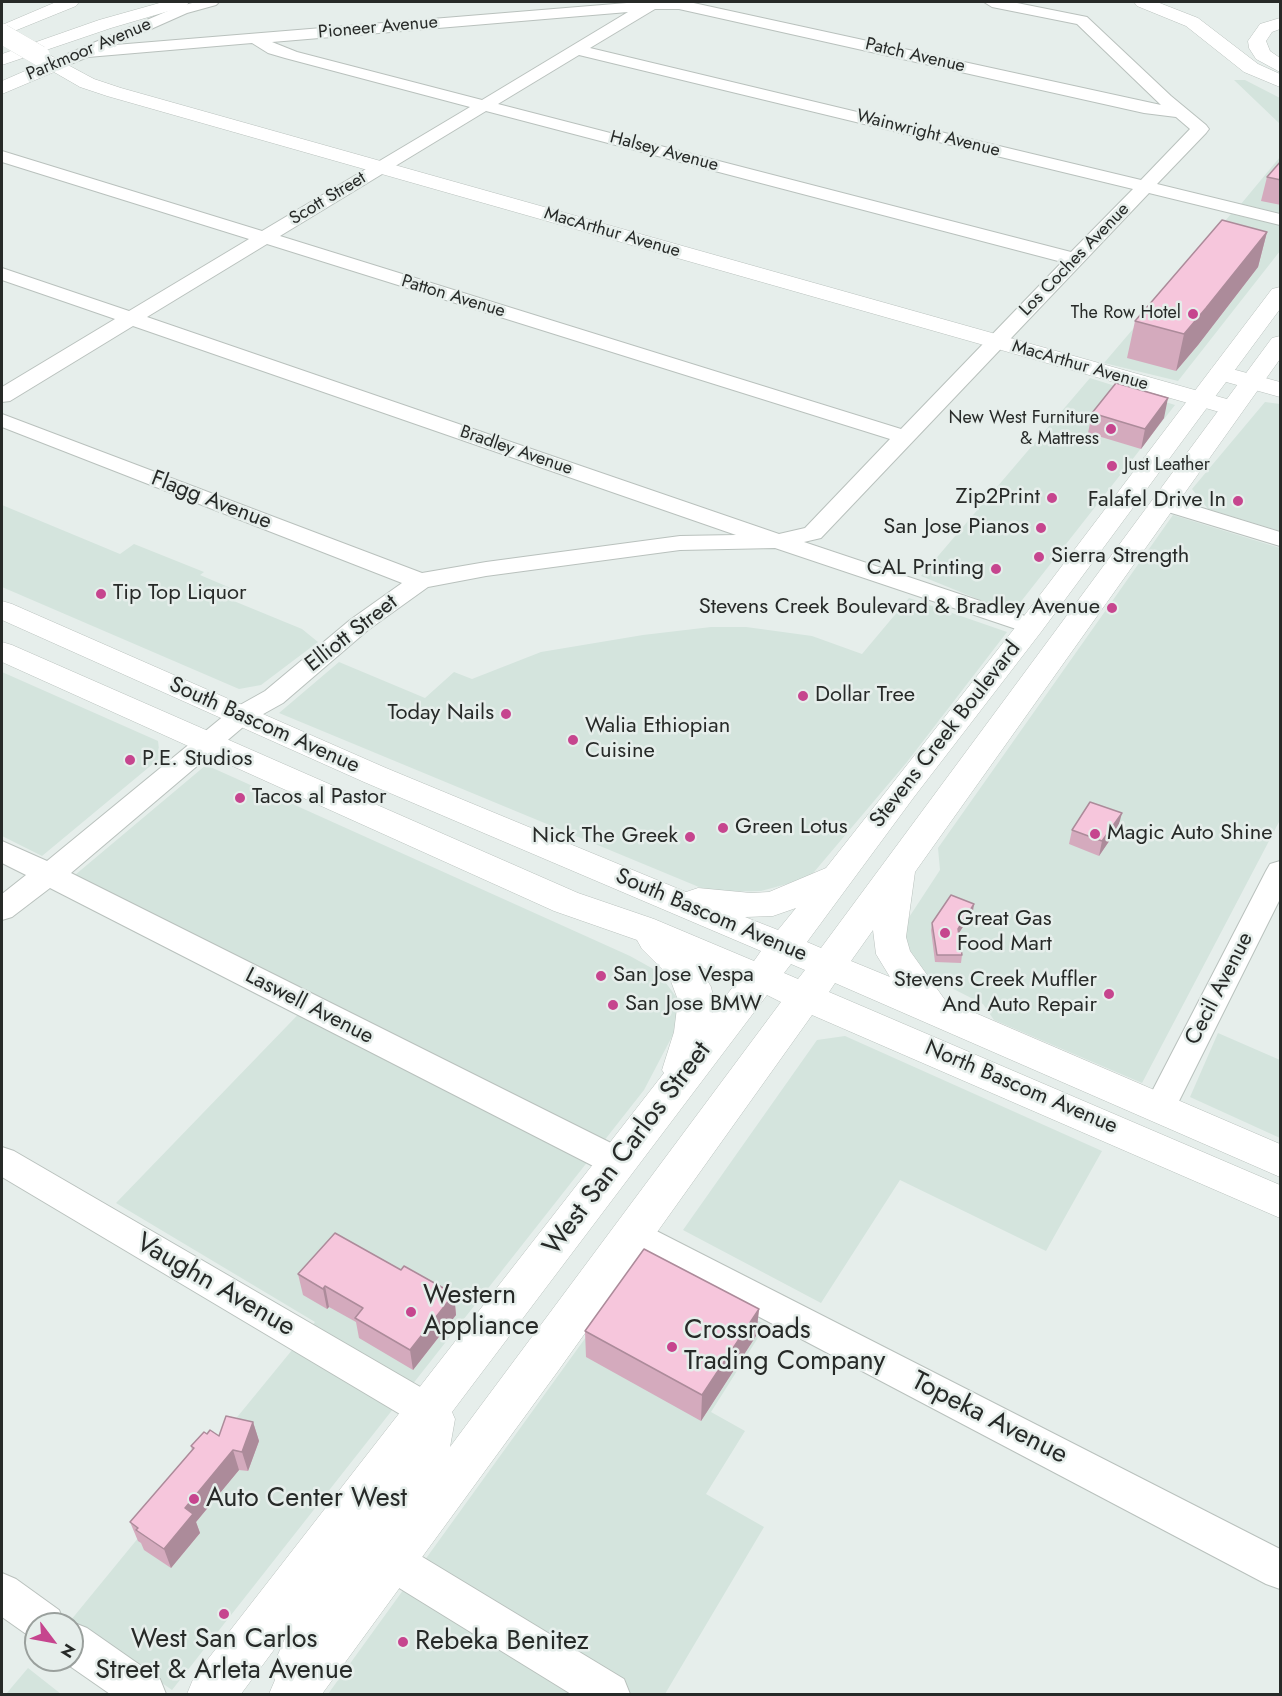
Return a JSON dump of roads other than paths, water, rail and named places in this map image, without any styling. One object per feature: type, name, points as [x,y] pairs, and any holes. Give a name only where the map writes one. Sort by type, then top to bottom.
[{"type":"main road","points":[[2,58],[88,21],[146,2]]},
{"type":"main road","points":[[2,58],[180,2]]},
{"type":"main road","points":[[1143,2],[1192,22],[1244,64],[1281,81]]},
{"type":"main road","points":[[2,34],[77,6]]},
{"type":"main road","points":[[1281,23],[1266,28],[1257,41],[1258,48],[1263,55],[1281,66]]},
{"type":"main road","name":"MacArthur Avenue","points":[[2,34],[87,83],[114,92],[1232,408]]},
{"type":"main road","name":"Parkmoor Avenue","points":[[2,87],[47,61]]},
{"type":"main road","name":"Stevens Creek Boulevard","points":[[783,947],[917,770],[1031,626],[1281,294]]},
{"type":"main road","name":"Stevens Creek Boulevard","points":[[827,965],[1281,343]]},
{"type":"main road","points":[[1221,373],[1281,390]]},
{"type":"main road","points":[[1069,635],[1058,625],[1060,615],[1089,576],[1092,558],[1088,551]]},
{"type":"main road","name":"South Bascom Avenue","points":[[2,610],[240,716],[827,965]]},
{"type":"main road","name":"South Bascom Avenue","points":[[2,651],[566,902],[642,928],[759,977]]},
{"type":"main road","points":[[899,867],[889,937],[893,954],[933,1009]]},
{"type":"main road","points":[[664,896],[752,905],[773,904],[838,876]]},
{"type":"main road","points":[[642,928],[682,967],[693,987],[696,1000],[692,1032],[676,1086]]},
{"type":"main road","name":"West San Carlos Street","points":[[211,1695],[616,1162],[783,947]]},
{"type":"main road","points":[[293,1695],[633,1234],[827,965]]},
{"type":"main road","name":"North Bascom Avenue","points":[[827,965],[1281,1161]]},
{"type":"main road","name":"North Bascom Avenue","points":[[759,977],[1281,1202]]},
{"type":"main road","points":[[285,1695],[323,1605],[420,1469],[431,1440],[433,1419],[428,1411]]},
{"type":"main road","points":[[232,1695],[272,1612]]},
{"type":"street","name":"Parkmoor Avenue","points":[[47,61],[86,52],[182,10],[211,2]]},
{"type":"street","name":"Pioneer Avenue","points":[[86,52],[606,10],[670,2]]},
{"type":"street","name":"Los Coches Avenue","points":[[779,541],[813,533],[1200,129],[1180,113],[1082,20],[992,2]]},
{"type":"street","name":"Scott Street","points":[[2,396],[653,3]]},
{"type":"street","name":"Patch Avenue","points":[[653,3],[679,4],[1144,108],[1180,113]]},
{"type":"street","name":"Halsey Avenue","points":[[255,38],[273,50],[291,55],[1075,259]]},
{"type":"street","name":"Wainwright Avenue","points":[[576,49],[1281,219]]},
{"type":"street","name":"Patton Avenue","points":[[2,156],[905,437]]},
{"type":"street","name":"Bradley Avenue","points":[[2,274],[1031,626]]},
{"type":"street","name":"Flagg Avenue","points":[[2,420],[420,581]]},
{"type":"street","points":[[1163,503],[1281,539]]},
{"type":"street","name":"Elliott Street","points":[[2,910],[70,859],[240,716],[274,697],[359,625],[420,581],[680,543],[779,541]]},
{"type":"street","name":"Laswell Avenue","points":[[2,850],[616,1162]]},
{"type":"street","name":"Cecil Avenue","points":[[1160,1107],[1281,871]]},
{"type":"street","name":"Vaughn Avenue","points":[[2,1161],[428,1411]]},
{"type":"street","name":"Topeka Avenue","points":[[633,1234],[1281,1570]]},
{"type":"street","points":[[392,1561],[609,1695]]},
{"type":"street","points":[[2,1593],[28,1612]]},
{"type":"street","points":[[84,1652],[145,1695]]},
{"type":"place","name":"The Row Hotel","points":[[1193,314]]},
{"type":"place","name":"New West Furniture & Mattress","points":[[1111,429]]},
{"type":"place","name":"Just Leather","points":[[1112,466]]},
{"type":"place","name":"Zip2Print","points":[[1052,498]]},
{"type":"place","name":"Falafel Drive In","points":[[1238,501]]},
{"type":"place","name":"San Jose Pianos","points":[[1041,528]]},
{"type":"place","name":"Sierra Strength","points":[[1039,557]]},
{"type":"place","name":"CAL Printing","points":[[996,569]]},
{"type":"place","name":"Tip Top Liquor","points":[[101,594]]},
{"type":"place","name":"Stevens Creek Boulevard & Bradley Avenue","points":[[1112,608]]},
{"type":"place","name":"Dollar Tree","points":[[803,696]]},
{"type":"place","name":"Today Nails","points":[[506,714]]},
{"type":"place","name":"Walia Ethiopian Cuisine","points":[[573,740]]},
{"type":"place","name":"P.E. Studios","points":[[130,760]]},
{"type":"place","name":"Tacos al Pastor","points":[[240,798]]},
{"type":"place","name":"Green Lotus","points":[[723,828]]},
{"type":"place","name":"Magic Auto Shine","points":[[1095,834]]},
{"type":"place","name":"Nick The Greek","points":[[690,837]]},
{"type":"place","name":"Great Gas Food Mart","points":[[945,933]]},
{"type":"place","name":"San Jose Vespa","points":[[601,976]]},
{"type":"place","name":"Stevens Creek Muffler And Auto Repair","points":[[1109,994]]},
{"type":"place","name":"San Jose BMW","points":[[613,1005]]},
{"type":"place","name":"Western Appliance","points":[[411,1312]]},
{"type":"place","name":"Crossroads Trading Company","points":[[672,1347]]},
{"type":"place","name":"Auto Center West","points":[[194,1499]]},
{"type":"place","name":"West San Carlos Street & Arleta Avenue","points":[[224,1614]]},
{"type":"place","name":"Rebeka Benitez","points":[[403,1642]]}]
